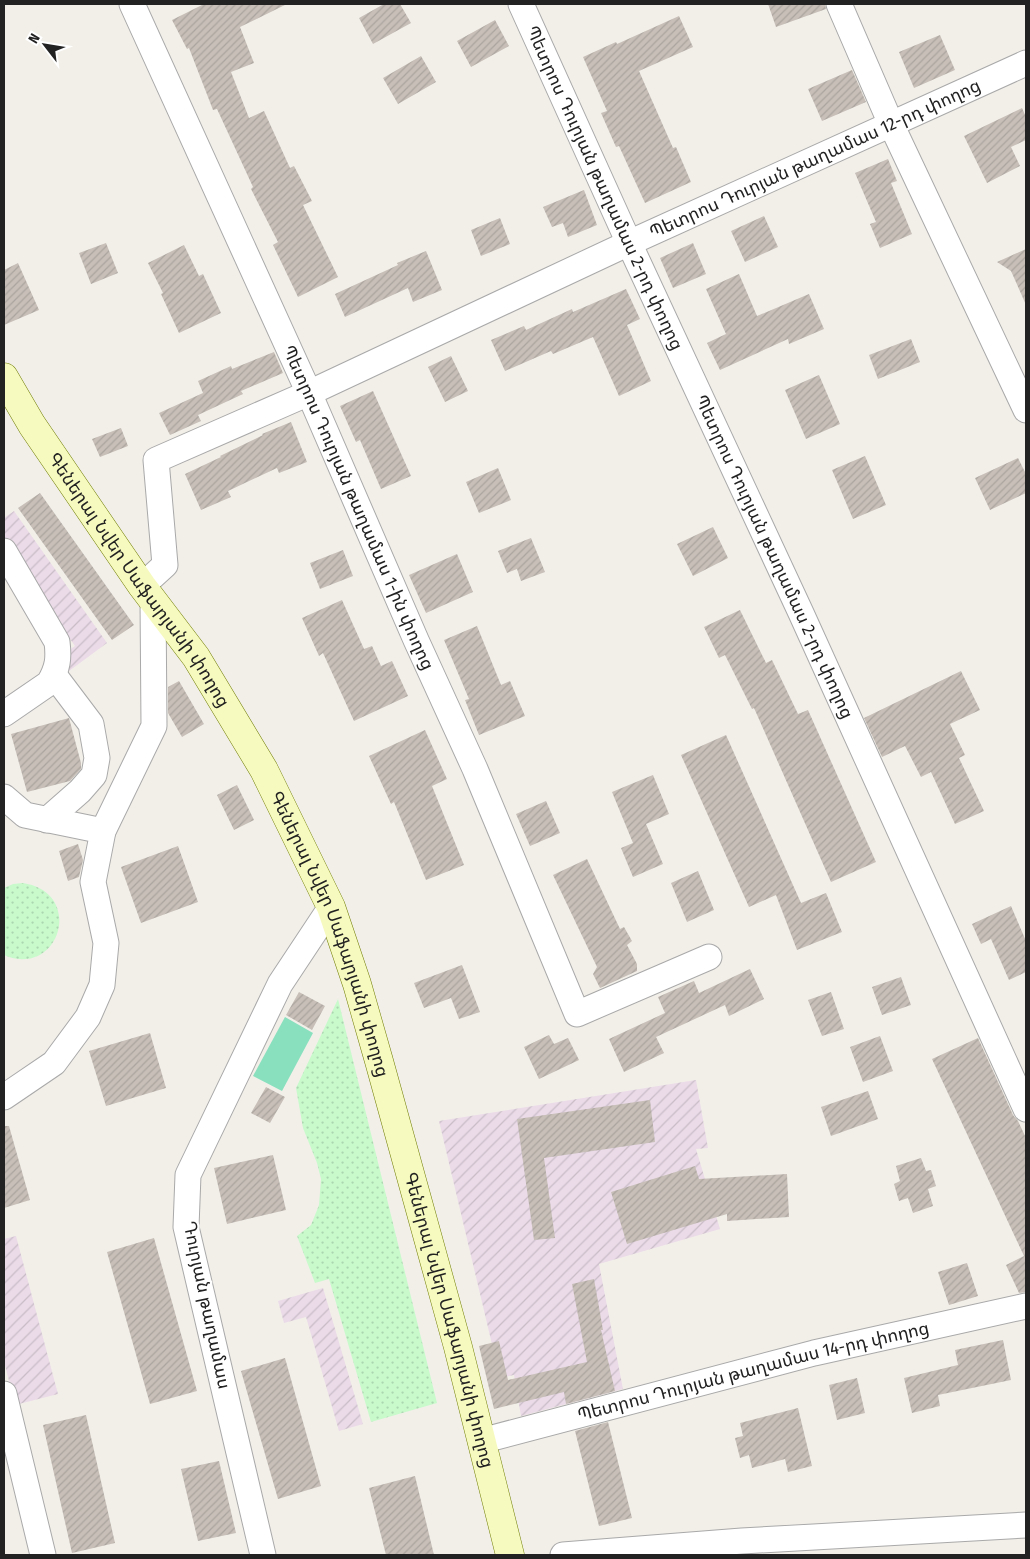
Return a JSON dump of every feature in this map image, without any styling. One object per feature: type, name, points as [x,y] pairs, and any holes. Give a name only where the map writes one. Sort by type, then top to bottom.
[{"type":"main road","name":"Գեներալ Նվեր Սաֆարյանի փողոց","points":[[4,377],[32,426],[148,593],[196,657],[264,770],[331,907],[360,994],[458,1347],[510,1555]]},
{"type":"street","name":"Պետրոս Դուրյան թաղամաս 1-ին փողոց","points":[[132,4],[309,393],[416,640],[475,769],[576,1014],[709,958]]},
{"type":"street","name":"Պետրոս Դուրյան թաղամաս 2-րդ փողոց","points":[[522,4],[629,243],[801,612],[1026,1109]]},
{"type":"street","points":[[839,4],[892,124],[1026,410]]},
{"type":"street","name":"Պետրոս Դուրյան թաղամաս 12-րդ փողոց","points":[[148,593],[165,565],[156,460],[309,393],[629,243],[1026,63]]},
{"type":"street","points":[[4,551],[57,642],[59,658],[54,675],[49,683],[4,714]]},
{"type":"street","points":[[5,1095],[54,1063],[88,1016],[102,985],[106,943],[93,882],[103,831],[154,726],[148,593]]},
{"type":"street","points":[[47,820],[80,791],[94,775],[97,758],[91,724],[54,675]]},
{"type":"street","points":[[4,797],[25,815],[103,831]]},
{"type":"street","name":"Դուրյան թաղամաս","points":[[263,1555],[186,1227],[188,1175],[280,984],[331,907]]},
{"type":"street","name":"Պետրոս Դուրյան թաղամաս 14-րդ փողոց","points":[[481,1440],[814,1353],[1026,1306]]},
{"type":"street","points":[[4,1394],[43,1555]]},
{"type":"street","points":[[563,1555],[742,1541],[1026,1525]]},
{"type":"shaded area","points":[[14,511],[107,643],[69,671],[59,657],[75,646],[4,545],[4,518]]},
{"type":"shaded area","points":[[696,1080],[708,1148],[696,1149],[720,1229],[599,1264],[623,1389],[521,1416],[514,1375],[500,1378],[439,1121]]},
{"type":"shaded area","points":[[16,1236],[58,1394],[15,1405],[4,1361],[4,1239]]},
{"type":"shaded area","points":[[323,1288],[363,1424],[339,1431],[306,1317],[284,1323],[278,1301]]},
{"type":"green space","points":[[23,883],[43,890],[54,902],[59,917],[58,932],[51,945],[39,955],[23,959],[4,955],[4,888],[13,884]]},
{"type":"green space","points":[[338,999],[437,1403],[371,1422],[329,1279],[315,1283],[297,1236],[311,1225],[319,1205],[321,1179],[317,1163],[303,1128],[296,1088]]},
{"type":"green space","points":[[285,1017],[313,1033],[282,1091],[253,1076]]},
{"type":"building","points":[[204,4],[287,4],[240,27],[254,63],[231,72],[249,118],[264,111],[290,168],[294,166],[312,201],[303,205],[338,277],[298,297],[273,245],[278,242],[251,189],[253,187],[217,109],[213,110],[189,48],[187,49],[172,20]]},
{"type":"building","points":[[384,4],[400,4],[411,23],[373,44],[359,18]]},
{"type":"building","points":[[768,4],[825,4],[826,9],[776,27]]},
{"type":"building","points":[[679,16],[693,47],[639,71],[673,148],[676,147],[691,182],[645,203],[619,146],[616,147],[601,113],[607,111],[583,57]]},
{"type":"building","points":[[495,20],[509,46],[471,67],[457,41]]},
{"type":"building","points":[[940,35],[955,70],[914,88],[899,52]]},
{"type":"building","points":[[421,56],[436,82],[398,104],[383,78]]},
{"type":"building","points":[[852,70],[866,102],[822,121],[808,89]]},
{"type":"building","points":[[1022,108],[1026,117],[1026,140],[1011,147],[1020,166],[987,183],[964,136]]},
{"type":"building","points":[[888,159],[897,181],[891,183],[912,234],[880,248],[870,224],[876,222],[855,173]]},
{"type":"building","points":[[584,190],[597,225],[568,237],[563,223],[552,227],[543,207]]},
{"type":"building","points":[[764,216],[778,247],[745,262],[731,231]]},
{"type":"building","points":[[500,218],[510,244],[481,256],[471,230]]},
{"type":"building","points":[[106,243],[118,273],[91,284],[79,253]]},
{"type":"building","points":[[693,243],[706,274],[673,288],[660,258]]},
{"type":"building","points":[[184,245],[199,276],[203,274],[221,313],[179,333],[161,294],[163,293],[148,263]]},
{"type":"building","points":[[1026,249],[1026,305],[1011,271],[997,262]]},
{"type":"building","points":[[426,251],[442,290],[413,302],[408,288],[345,317],[335,294],[398,265],[397,263]]},
{"type":"building","points":[[18,263],[39,310],[4,325],[4,270]]},
{"type":"building","points":[[739,274],[757,316],[809,294],[824,329],[789,344],[788,339],[720,370],[707,343],[726,334],[706,289]]},
{"type":"building","points":[[626,289],[640,319],[627,325],[651,381],[619,396],[593,337],[553,354],[551,351],[505,371],[491,340],[524,326],[526,330],[572,309],[573,312]]},
{"type":"building","points":[[911,339],[920,362],[878,379],[869,355]]},
{"type":"building","points":[[274,352],[283,373],[241,391],[243,394],[198,415],[201,421],[170,435],[159,413],[203,393],[198,381],[231,366],[232,369]]},
{"type":"building","points":[[451,356],[468,391],[445,402],[428,367]]},
{"type":"building","points":[[819,375],[840,424],[806,439],[785,390]]},
{"type":"building","points":[[373,391],[411,476],[381,489],[360,440],[356,442],[340,406]]},
{"type":"building","points":[[291,422],[307,462],[279,473],[277,468],[228,491],[231,497],[201,510],[185,474],[221,457],[262,434]]},
{"type":"building","points":[[121,428],[128,446],[100,457],[92,439]]},
{"type":"building","points":[[865,456],[886,505],[853,519],[832,470]]},
{"type":"building","points":[[1018,458],[1026,474],[1026,493],[990,510],[975,478]]},
{"type":"building","points":[[498,468],[511,500],[479,513],[466,482]]},
{"type":"building","points":[[40,493],[134,625],[112,640],[18,508]]},
{"type":"building","points":[[713,527],[728,558],[693,576],[677,544]]},
{"type":"building","points":[[531,538],[545,572],[521,581],[517,569],[507,573],[498,551]]},
{"type":"building","points":[[343,550],[353,576],[320,589],[310,563]]},
{"type":"building","points":[[457,554],[473,592],[426,613],[409,575]]},
{"type":"building","points":[[342,600],[364,649],[372,646],[381,666],[392,661],[408,696],[354,721],[323,653],[319,656],[302,618]]},
{"type":"building","points":[[740,610],[766,663],[772,660],[798,714],[808,710],[876,862],[831,882],[754,708],[752,709],[725,655],[719,658],[704,627]]},
{"type":"building","points":[[477,626],[501,685],[510,681],[525,716],[479,735],[465,700],[469,699],[444,640]]},
{"type":"building","points":[[961,671],[980,710],[950,724],[965,755],[959,758],[984,811],[955,824],[931,772],[921,777],[905,746],[882,757],[864,718]]},
{"type":"building","points":[[179,681],[204,724],[182,737],[168,713],[168,687]]},
{"type":"building","points":[[69,718],[81,769],[70,781],[27,792],[11,734]]},
{"type":"building","points":[[425,730],[447,779],[432,786],[464,865],[426,880],[394,802],[391,804],[369,756]]},
{"type":"building","points":[[726,735],[801,903],[826,893],[842,932],[797,950],[776,895],[749,907],[681,755]]},
{"type":"building","points":[[653,775],[669,814],[646,824],[663,864],[633,877],[621,848],[633,843],[612,792]]},
{"type":"building","points":[[237,785],[254,820],[234,830],[217,795]]},
{"type":"building","points":[[546,801],[560,833],[530,846],[516,814]]},
{"type":"building","points":[[78,844],[83,860],[79,877],[68,881],[59,851]]},
{"type":"building","points":[[178,846],[198,902],[141,923],[121,867]]},
{"type":"building","points":[[587,859],[620,929],[624,927],[632,941],[627,945],[637,964],[637,971],[600,988],[593,974],[597,967],[553,875]]},
{"type":"building","points":[[698,871],[714,910],[687,922],[671,883]]},
{"type":"building","points":[[1011,906],[1026,941],[1026,972],[1009,980],[991,939],[981,944],[972,924]]},
{"type":"building","points":[[462,965],[480,1012],[459,1019],[451,998],[424,1008],[414,983]]},
{"type":"building","points":[[750,969],[764,999],[729,1016],[725,1005],[656,1037],[664,1053],[624,1072],[609,1039],[665,1013],[658,997],[694,981],[699,993]]},
{"type":"building","points":[[901,977],[911,1005],[882,1015],[872,987]]},
{"type":"building","points":[[299,992],[325,1006],[312,1030],[286,1015]]},
{"type":"building","points":[[831,992],[844,1029],[822,1036],[808,1000]]},
{"type":"building","points":[[150,1033],[166,1088],[106,1106],[89,1051]]},
{"type":"building","points":[[549,1035],[554,1044],[568,1038],[579,1060],[539,1079],[524,1047]]},
{"type":"building","points":[[880,1036],[893,1071],[863,1082],[850,1047]]},
{"type":"building","points":[[978,1038],[1013,1115],[1026,1138],[1026,1292],[1019,1293],[1006,1265],[1024,1256],[932,1059]]},
{"type":"building","points":[[266,1087],[285,1097],[270,1123],[251,1113]]},
{"type":"building","points":[[868,1091],[878,1119],[831,1136],[821,1107]]},
{"type":"building","points":[[650,1100],[655,1142],[544,1158],[555,1238],[534,1240],[517,1119]]},
{"type":"building","points":[[4,1126],[9,1126],[30,1200],[4,1208]]},
{"type":"building","points":[[273,1155],[286,1210],[227,1224],[214,1168]]},
{"type":"building","points":[[921,1158],[926,1171],[931,1170],[936,1186],[928,1189],[933,1206],[913,1213],[908,1198],[899,1201],[894,1184],[900,1181],[896,1166]]},
{"type":"building","points":[[695,1166],[699,1179],[787,1174],[789,1217],[727,1221],[727,1214],[627,1244],[611,1192]]},
{"type":"building","points":[[154,1238],[197,1391],[150,1404],[107,1252]]},
{"type":"building","points":[[967,1263],[978,1296],[949,1305],[938,1272]]},
{"type":"building","points":[[594,1279],[603,1330],[601,1330],[615,1391],[566,1404],[564,1392],[494,1409],[479,1346],[499,1341],[508,1380],[587,1362],[572,1284]]},
{"type":"building","points":[[1003,1340],[1011,1380],[938,1395],[940,1406],[912,1413],[904,1378],[958,1365],[955,1350]]},
{"type":"building","points":[[285,1358],[321,1486],[278,1499],[241,1371]]},
{"type":"building","points":[[857,1378],[865,1413],[837,1420],[829,1385]]},
{"type":"building","points":[[798,1408],[812,1466],[788,1472],[785,1459],[752,1468],[749,1455],[740,1458],[735,1438],[743,1436],[740,1423]]},
{"type":"building","points":[[86,1415],[115,1543],[72,1553],[43,1425]]},
{"type":"building","points":[[608,1422],[632,1518],[599,1526],[575,1431]]},
{"type":"building","points":[[219,1461],[236,1533],[198,1541],[181,1469]]},
{"type":"building","points":[[415,1476],[434,1555],[386,1555],[369,1488]]}]
